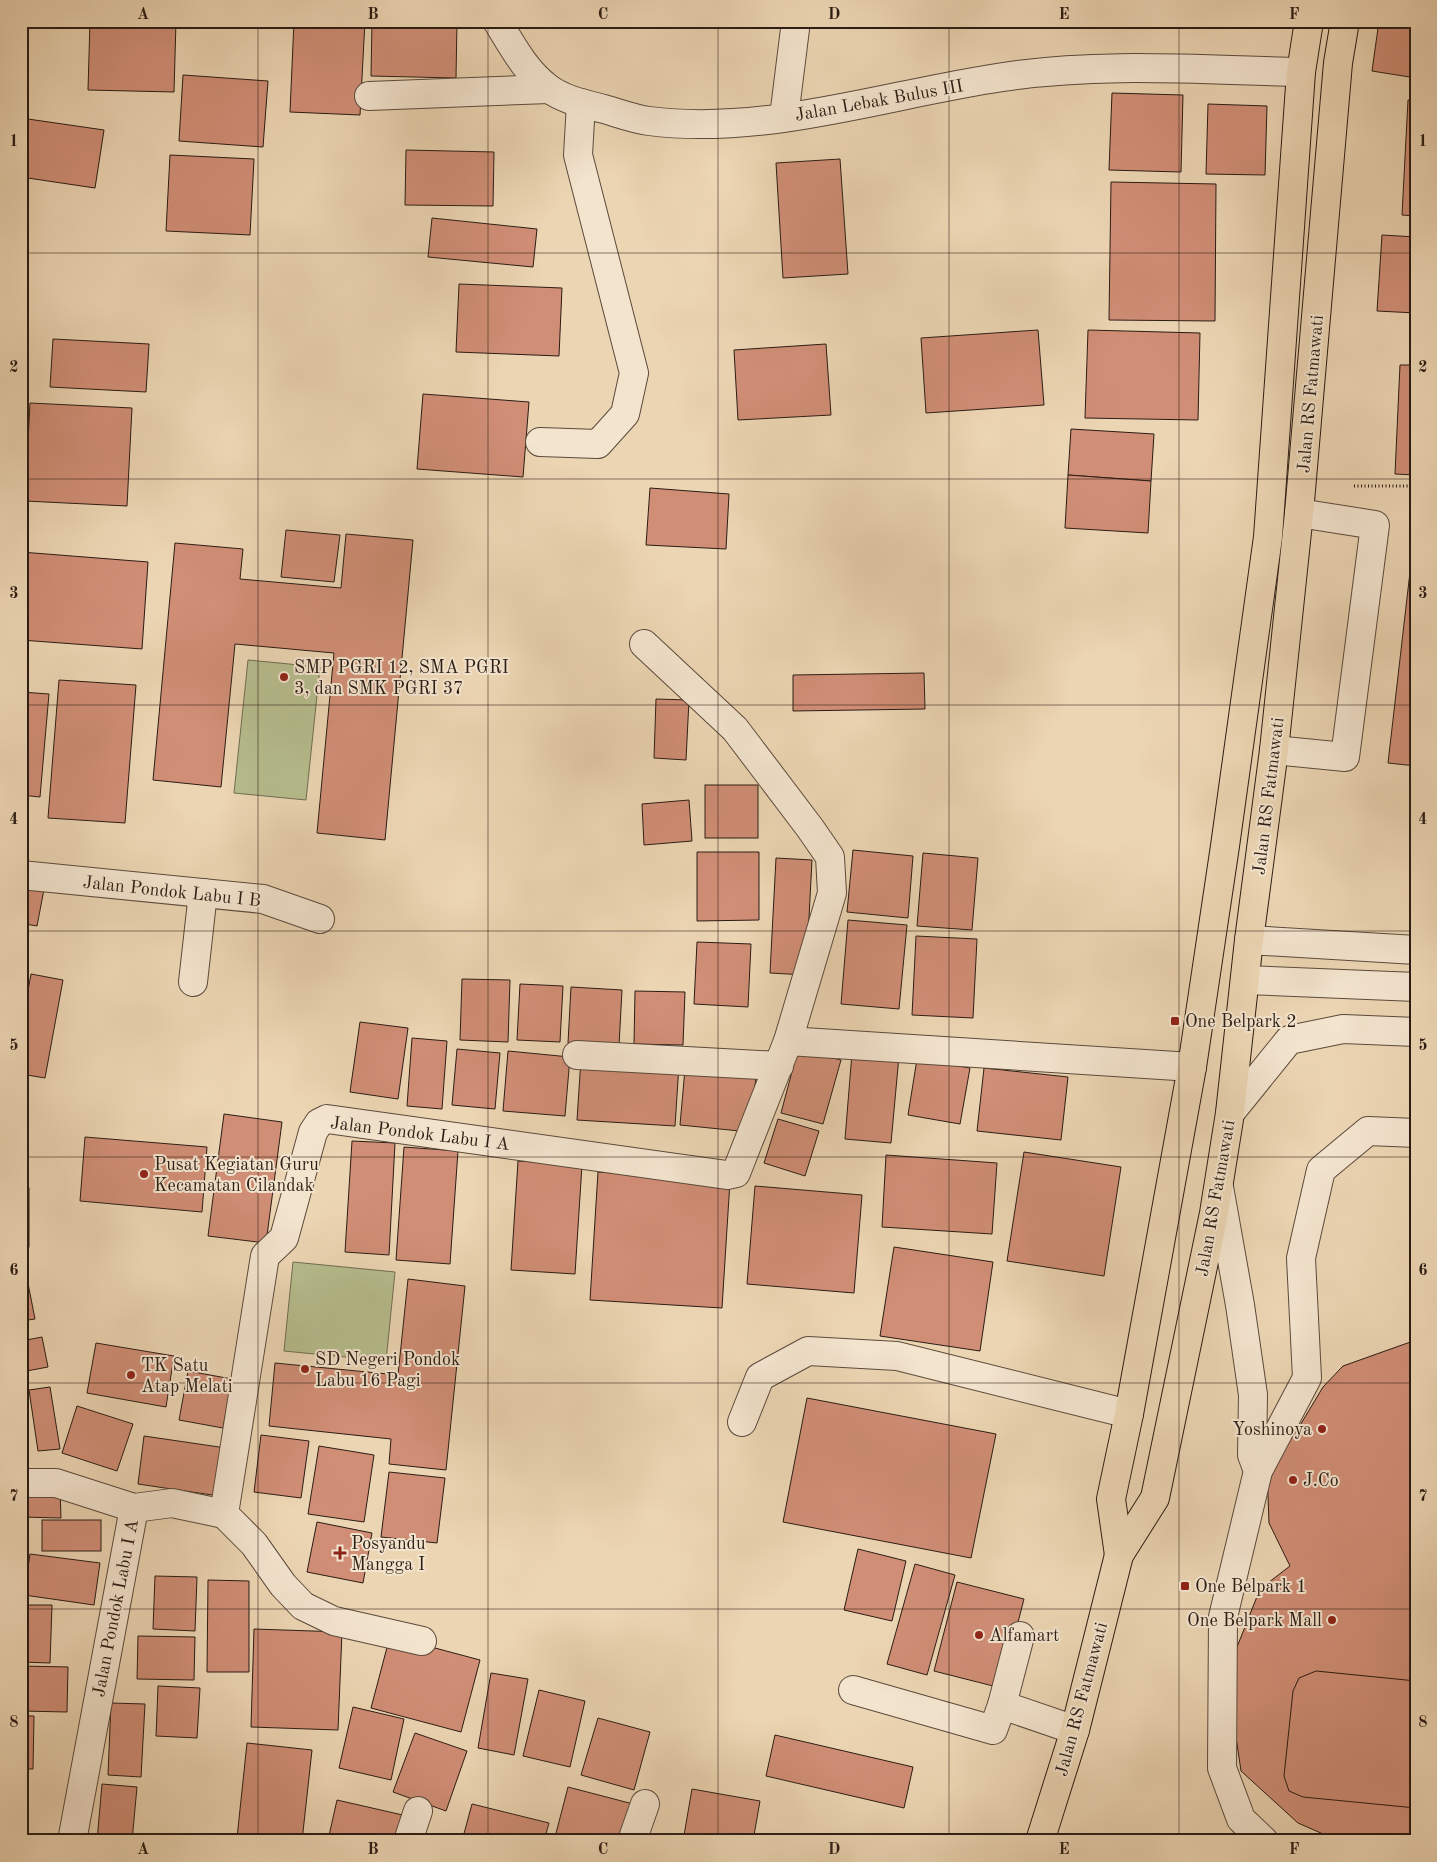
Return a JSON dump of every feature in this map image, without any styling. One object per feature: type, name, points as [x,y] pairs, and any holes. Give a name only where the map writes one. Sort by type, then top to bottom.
[{"type":"main road","name":"Jalan RS Fatmawati","points":[[1119,1555],[1111,1498],[1129,1414],[1192,1067],[1268,537],[1301,72],[1309,21]]},
{"type":"main road","name":"Jalan RS Fatmawati","points":[[1040,1841],[1075,1730],[1119,1555],[1155,1498],[1219,1186],[1230,1112],[1249,940],[1274,750],[1300,514],[1338,63],[1344,21]]},
{"type":"street","name":"Jalan Lebak Bulus III","points":[[497,21],[529,72],[549,89],[562,96],[648,121],[706,125],[784,117],[1003,77],[1079,69],[1301,72]]},
{"type":"street","points":[[784,117],[796,21]]},
{"type":"street","points":[[369,96],[549,89]]},
{"type":"street","points":[[540,442],[598,444],[625,414],[634,373],[578,155],[581,103]]},
{"type":"street","points":[[1274,750],[1345,757],[1375,525],[1300,514]]},
{"type":"street","name":"Jalan Pondok Labu I A","points":[[72,1841],[134,1508],[172,1503],[224,1514],[265,1256],[284,1238],[313,1132],[318,1123],[327,1119],[727,1175],[736,1173],[740,1166],[788,1040],[832,893],[830,856],[735,729],[644,644]]},
{"type":"street","name":"Jalan Pondok Labu I B","points":[[21,875],[263,899],[320,919]]},
{"type":"street","points":[[193,982],[203,893]]},
{"type":"street","points":[[1249,940],[1416,950]]},
{"type":"street","points":[[1245,980],[1416,986]]},
{"type":"street","points":[[1230,1112],[1290,1040],[1343,1029],[1416,1032]]},
{"type":"street","points":[[788,1040],[1192,1067]]},
{"type":"street","points":[[577,1055],[779,1066]]},
{"type":"street","points":[[1264,1841],[1241,1818],[1222,1768],[1223,1617],[1258,1471],[1307,1378],[1301,1258],[1320,1170],[1368,1131],[1416,1132]]},
{"type":"street","points":[[1219,1186],[1240,1305],[1253,1395],[1252,1455],[1258,1471]]},
{"type":"street","points":[[742,1422],[760,1377],[808,1351],[896,1356],[1129,1414]]},
{"type":"street","points":[[21,1483],[56,1483],[134,1508]]},
{"type":"street","points":[[224,1514],[254,1544],[283,1585],[303,1606],[334,1621],[422,1641]]},
{"type":"street","points":[[853,1690],[993,1730],[1002,1706],[1020,1636]]},
{"type":"street","points":[[1002,1706],[1075,1730]]},
{"type":"street","points":[[632,1841],[645,1804]]},
{"type":"street","points":[[408,1841],[418,1811]]},
{"type":"path","points":[[1302,486],[1416,486]]},
{"type":"green space","points":[[248,660],[320,667],[306,800],[234,793]]},
{"type":"green space","points":[[293,1262],[395,1272],[386,1361],[284,1351]]},
{"type":"building","points":[[90,21],[176,21],[174,92],[88,90]]},
{"type":"building","points":[[294,21],[365,21],[360,115],[290,112]]},
{"type":"building","points":[[372,21],[457,21],[456,78],[371,76]]},
{"type":"building","points":[[1379,21],[1416,21],[1416,78],[1372,71]]},
{"type":"building","points":[[183,75],[268,81],[263,147],[179,141]]},
{"type":"building","points":[[1112,93],[1183,95],[1181,172],[1109,170]]},
{"type":"building","points":[[1408,100],[1416,100],[1416,216],[1402,215]]},
{"type":"building","points":[[1208,104],[1267,106],[1265,175],[1206,174]]},
{"type":"building","points":[[21,118],[104,130],[95,188],[21,177]]},
{"type":"building","points":[[406,150],[494,152],[493,206],[405,205]]},
{"type":"building","points":[[170,155],[254,159],[250,235],[166,231]]},
{"type":"building","points":[[840,159],[848,274],[783,278],[776,163]]},
{"type":"building","points":[[1111,182],[1216,184],[1215,321],[1109,320]]},
{"type":"building","points":[[432,218],[537,229],[533,267],[428,257]]},
{"type":"building","points":[[1382,235],[1416,237],[1416,313],[1377,311]]},
{"type":"building","points":[[459,284],[562,288],[559,356],[456,352]]},
{"type":"building","points":[[1038,330],[1044,405],[926,413],[921,338]]},
{"type":"building","points":[[1088,330],[1200,333],[1198,420],[1085,418]]},
{"type":"building","points":[[53,339],[149,344],[146,392],[50,387]]},
{"type":"building","points":[[826,344],[831,415],[738,420],[734,350]]},
{"type":"building","points":[[1400,365],[1416,365],[1416,475],[1395,474]]},
{"type":"building","points":[[423,394],[529,402],[523,477],[417,469]]},
{"type":"building","points":[[30,403],[132,408],[127,506],[25,501]]},
{"type":"building","points":[[1071,429],[1154,434],[1151,481],[1068,475]]},
{"type":"building","points":[[1068,475],[1151,481],[1148,533],[1065,528]]},
{"type":"building","points":[[650,488],[729,494],[726,549],[646,545]]},
{"type":"building","points":[[1416,520],[1416,766],[1388,763]]},
{"type":"building","points":[[286,530],[340,535],[334,582],[281,577]]},
{"type":"building","points":[[346,534],[413,540],[385,840],[317,833],[334,653],[235,644],[221,787],[153,780],[175,543],[243,549],[240,579],[341,588]]},
{"type":"building","points":[[21,552],[148,562],[142,649],[21,640]]},
{"type":"building","points":[[924,673],[925,709],[793,711],[793,675]]},
{"type":"building","points":[[59,680],[136,685],[125,823],[48,818]]},
{"type":"building","points":[[21,692],[49,694],[40,797],[21,795]]},
{"type":"building","points":[[656,699],[689,700],[686,760],[654,758]]},
{"type":"building","points":[[705,785],[758,785],[758,838],[705,838]]},
{"type":"building","points":[[689,800],[692,841],[644,845],[642,804]]},
{"type":"building","points":[[853,850],[913,856],[908,918],[847,912]]},
{"type":"building","points":[[697,852],[759,852],[759,920],[697,921]]},
{"type":"building","points":[[923,853],[978,858],[972,930],[917,926]]},
{"type":"building","points":[[776,858],[812,860],[806,975],[770,973]]},
{"type":"building","points":[[21,880],[45,884],[37,926],[25,924],[21,943]]},
{"type":"building","points":[[848,920],[907,925],[899,1009],[841,1004]]},
{"type":"building","points":[[916,936],[977,939],[973,1018],[912,1015]]},
{"type":"building","points":[[697,942],[751,944],[748,1007],[694,1004]]},
{"type":"building","points":[[31,974],[63,980],[45,1078],[21,1074],[21,1029]]},
{"type":"building","points":[[462,979],[510,980],[508,1042],[460,1040]]},
{"type":"building","points":[[520,984],[563,986],[560,1042],[517,1040]]},
{"type":"building","points":[[571,987],[622,990],[619,1046],[568,1043]]},
{"type":"building","points":[[635,991],[685,992],[683,1045],[634,1044]]},
{"type":"building","points":[[360,1022],[408,1028],[398,1099],[350,1092]]},
{"type":"building","points":[[412,1038],[447,1041],[442,1109],[407,1106]]},
{"type":"building","points":[[457,1049],[500,1053],[495,1109],[452,1105]]},
{"type":"building","points":[[798,1049],[841,1060],[823,1124],[781,1113]]},
{"type":"building","points":[[508,1051],[570,1057],[565,1116],[503,1111]]},
{"type":"building","points":[[852,1053],[899,1056],[891,1143],[845,1139]]},
{"type":"building","points":[[581,1059],[679,1065],[675,1126],[577,1120]]},
{"type":"building","points":[[917,1059],[970,1068],[960,1124],[908,1115]]},
{"type":"building","points":[[984,1068],[1068,1077],[1061,1140],[977,1131]]},
{"type":"building","points":[[685,1069],[756,1077],[750,1132],[680,1125]]},
{"type":"building","points":[[224,1114],[282,1122],[266,1243],[208,1236]]},
{"type":"building","points":[[778,1119],[819,1131],[805,1176],[764,1163]]},
{"type":"building","name":"Pusat Kegiatan Guru Kecamatan Cilandak","points":[[85,1137],[207,1147],[202,1212],[80,1201]]},
{"type":"building","points":[[352,1141],[395,1143],[389,1255],[345,1252]]},
{"type":"building","points":[[404,1147],[458,1151],[450,1264],[396,1260]]},
{"type":"building","points":[[1024,1152],[1121,1167],[1104,1276],[1007,1261]]},
{"type":"building","points":[[886,1155],[997,1163],[992,1234],[882,1227]]},
{"type":"building","points":[[518,1161],[582,1165],[575,1274],[511,1270]]},
{"type":"building","points":[[598,1172],[730,1181],[722,1308],[590,1300]]},
{"type":"building","points":[[755,1186],[862,1195],[854,1293],[747,1284]]},
{"type":"building","points":[[21,1188],[29,1188],[29,1247],[21,1247]]},
{"type":"building","points":[[894,1247],[993,1262],[980,1351],[880,1336]]},
{"type":"building","points":[[25,1268],[35,1319],[21,1321],[21,1269]]},
{"type":"building","name":"SD Negeri Pondok Labu 16 Pagi","points":[[408,1279],[465,1286],[446,1470],[389,1464],[391,1439],[269,1426],[275,1363],[398,1375]]},
{"type":"building","points":[[42,1337],[48,1367],[21,1372],[21,1341]]},
{"type":"building","name":"One Belpark Mall","points":[[1416,1340],[1416,1841],[1339,1841],[1298,1823],[1241,1771],[1236,1737],[1235,1652],[1260,1589],[1290,1566],[1269,1523],[1267,1470],[1299,1427],[1323,1387],[1343,1366]]},
{"type":"building","name":"TK Satu Atap Melati","points":[[96,1343],[174,1356],[166,1407],[87,1393]]},
{"type":"building","points":[[188,1371],[232,1379],[223,1428],[179,1420]]},
{"type":"building","points":[[50,1387],[60,1449],[38,1451],[29,1390]]},
{"type":"building","points":[[21,1394],[26,1422],[21,1422]]},
{"type":"building","points":[[807,1398],[996,1434],[971,1558],[783,1522]]},
{"type":"building","points":[[77,1406],[133,1424],[117,1471],[62,1453]]},
{"type":"building","points":[[21,1433],[25,1433],[27,1450],[21,1451]]},
{"type":"building","points":[[261,1435],[309,1441],[301,1498],[254,1492]]},
{"type":"building","points":[[144,1436],[226,1448],[219,1496],[138,1484]]},
{"type":"building","points":[[319,1446],[374,1455],[364,1522],[308,1514]]},
{"type":"building","points":[[389,1472],[445,1478],[437,1543],[381,1537]]},
{"type":"building","points":[[21,1490],[60,1490],[61,1518],[21,1517]]},
{"type":"building","points":[[42,1520],[101,1520],[101,1551],[42,1551]]},
{"type":"building","name":"Posyandu Mangga I","points":[[317,1522],[372,1533],[363,1583],[307,1572]]},
{"type":"building","points":[[858,1549],[906,1561],[892,1621],[844,1610]]},
{"type":"building","points":[[30,1554],[100,1563],[94,1605],[24,1595]]},
{"type":"building","points":[[915,1564],[955,1575],[927,1675],[887,1664]]},
{"type":"building","points":[[155,1576],[197,1577],[195,1631],[153,1629]]},
{"type":"building","points":[[208,1580],[249,1581],[249,1672],[207,1672]]},
{"type":"building","name":"Alfamart","points":[[957,1582],[1024,1599],[1001,1688],[934,1671]]},
{"type":"building","points":[[21,1605],[52,1605],[50,1663],[21,1662]]},
{"type":"building","points":[[254,1629],[342,1632],[338,1730],[251,1727]]},
{"type":"building","points":[[138,1636],[195,1637],[194,1680],[137,1679]]},
{"type":"building","points":[[390,1636],[480,1660],[461,1732],[371,1708]]},
{"type":"building","points":[[21,1666],[68,1667],[67,1712],[21,1711]]},
{"type":"building","points":[[1316,1671],[1416,1681],[1416,1808],[1303,1797],[1289,1791],[1284,1776],[1293,1691],[1299,1678]]},
{"type":"building","points":[[491,1673],[528,1679],[514,1755],[478,1748]]},
{"type":"building","points":[[158,1686],[200,1688],[197,1738],[156,1736]]},
{"type":"building","points":[[539,1690],[585,1701],[570,1767],[523,1756]]},
{"type":"building","points":[[111,1703],[145,1704],[141,1777],[108,1775]]},
{"type":"building","points":[[353,1707],[404,1719],[391,1780],[339,1768]]},
{"type":"building","points":[[21,1716],[34,1716],[33,1769],[21,1769]]},
{"type":"building","points":[[598,1718],[650,1732],[634,1790],[581,1775]]},
{"type":"building","points":[[415,1733],[467,1751],[446,1811],[393,1792]]},
{"type":"building","points":[[775,1735],[913,1767],[904,1808],[766,1776]]},
{"type":"building","points":[[247,1743],[312,1750],[302,1841],[259,1841],[237,1838]]},
{"type":"building","points":[[102,1784],[137,1787],[132,1841],[97,1841]]},
{"type":"building","points":[[568,1787],[637,1805],[627,1841],[554,1841]]},
{"type":"building","points":[[692,1789],[760,1801],[753,1841],[683,1841]]},
{"type":"building","points":[[337,1800],[407,1816],[401,1841],[328,1840]]},
{"type":"building","points":[[472,1804],[549,1823],[544,1841],[462,1841]]},
{"type":"place","name":"SMP PGRI 12, SMA PGRI 3, dan SMK PGRI 37","points":[[284,677]]},
{"type":"place","name":"One Belpark 2","points":[[1175,1021]]},
{"type":"place","name":"Pusat Kegiatan Guru Kecamatan Cilandak","points":[[144,1174]]},
{"type":"place","name":"SD Negeri Pondok Labu 16 Pagi","points":[[305,1369]]},
{"type":"place","name":"TK Satu Atap Melati","points":[[131,1375]]},
{"type":"place","name":"Yoshinoya","points":[[1322,1429]]},
{"type":"place","name":"J.Co","points":[[1293,1480]]},
{"type":"place","name":"Posyandu Mangga I","points":[[340,1553]]},
{"type":"place","name":"One Belpark 1","points":[[1185,1586]]},
{"type":"place","name":"One Belpark Mall","points":[[1332,1620]]},
{"type":"place","name":"Alfamart","points":[[979,1635]]}]
